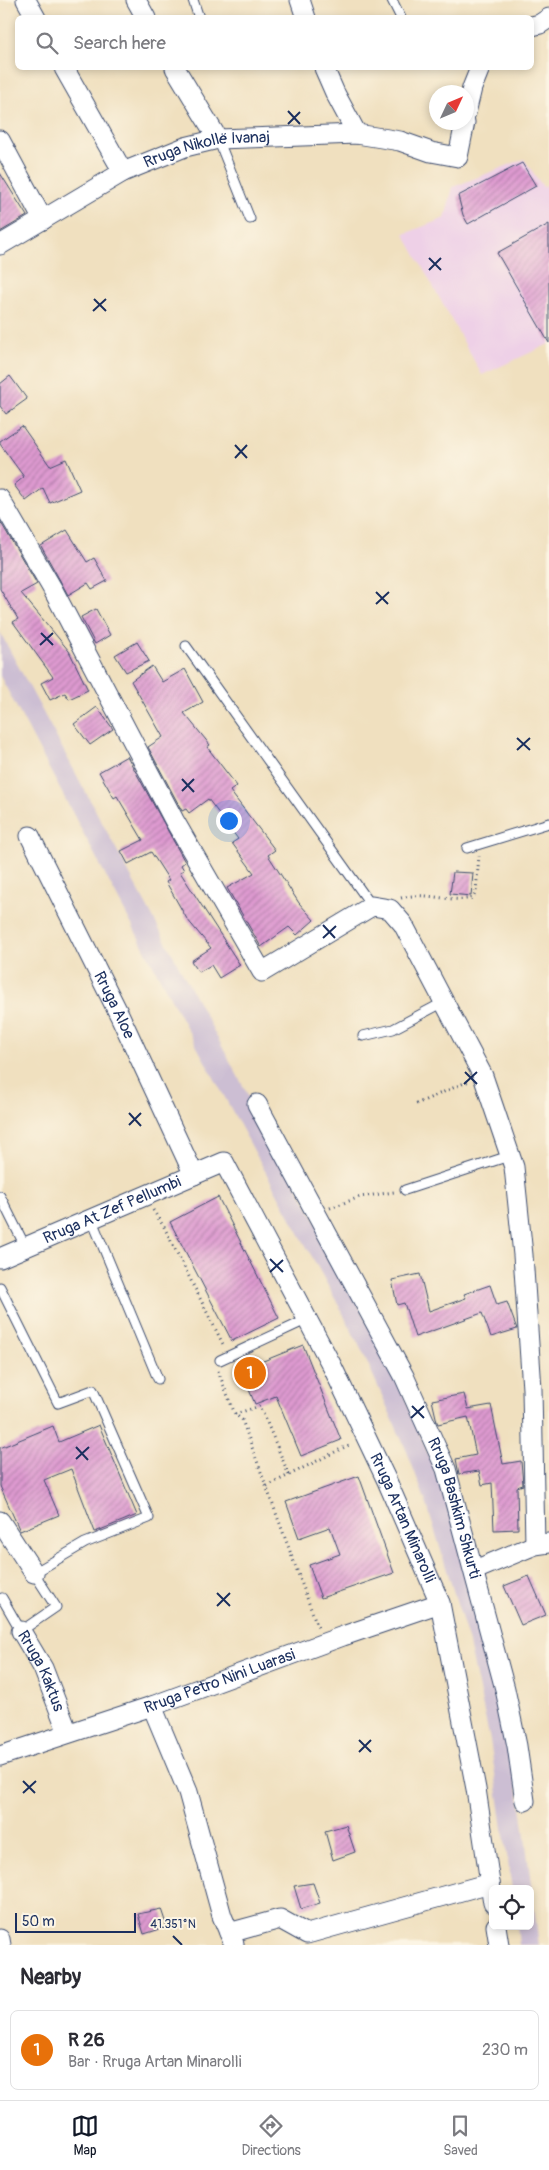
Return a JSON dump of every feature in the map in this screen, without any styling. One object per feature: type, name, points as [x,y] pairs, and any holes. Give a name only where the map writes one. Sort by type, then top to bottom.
[{"type":"street","points":[[26,0],[34,15]]},
{"type":"street","points":[[136,0],[144,15]]},
{"type":"street","points":[[300,0],[305,15]]},
{"type":"street","points":[[534,26],[549,18]]},
{"type":"street","points":[[65,70],[123,172]]},
{"type":"street","points":[[177,70],[218,138]]},
{"type":"street","points":[[325,70],[357,134]]},
{"type":"street","points":[[473,85],[479,70]]},
{"type":"street","name":"Rruga Nikollë Ivanaj","points":[[0,245],[123,172],[185,147],[218,138],[357,134],[400,141],[431,152],[458,157],[463,130]]},
{"type":"street","points":[[0,140],[43,220]]},
{"type":"street","points":[[0,499],[52,588],[174,820],[262,972],[381,907],[403,924],[483,1076],[514,1167],[523,1255],[542,1544],[475,1570]]},
{"type":"street","name":"Rruga Aloe","points":[[30,836],[120,1016],[194,1175]]},
{"type":"street","name":"Rruga Bashkim Shkurti","points":[[257,1104],[404,1376],[446,1468],[475,1570],[517,1746],[525,1801]]},
{"type":"street","name":"Rruga At Zef Pellumbi","points":[[0,1258],[224,1162]]},
{"type":"street","name":"Rruga Artan Minarolli","points":[[224,1162],[308,1319],[365,1437],[440,1603],[476,1789],[490,1884]]},
{"type":"street","name":"Rruga Kaktus","points":[[0,1521],[34,1572]]},
{"type":"street","name":"Rruga Petro Nini Luarasi","points":[[0,1756],[152,1706],[440,1603]]},
{"type":"street","name":"Rruga Kaktus","points":[[21,1631],[43,1668],[68,1733]]},
{"type":"street","points":[[152,1706],[188,1792],[222,1916],[232,1939],[280,1919],[307,1934],[490,1884]]},
{"type":"street","points":[[497,1930],[499,1945]]},
{"type":"street","points":[[0,1939],[1,1945]]},
{"type":"lane","points":[[194,0],[198,15]]},
{"type":"lane","points":[[392,0],[400,15]]},
{"type":"lane","points":[[218,138],[250,219]]},
{"type":"lane","points":[[186,646],[381,907]]},
{"type":"lane","points":[[466,848],[549,823]]},
{"type":"lane","points":[[363,1036],[393,1029],[444,1002]]},
{"type":"lane","points":[[405,1190],[509,1156]]},
{"type":"lane","points":[[0,1196],[26,1246]]},
{"type":"lane","points":[[91,1218],[158,1379]]},
{"type":"lane","points":[[0,1287],[58,1403],[93,1390],[149,1518],[86,1543],[34,1572]]},
{"type":"lane","points":[[224,1358],[308,1319]]},
{"type":"lane","name":"Rruga Kaktus","points":[[21,1631],[56,1607],[34,1572]]},
{"type":"lane","points":[[0,1599],[2,1598],[21,1631]]},
{"type":"path","points":[[381,907],[414,894],[459,901],[473,898],[476,892],[478,868]]},
{"type":"path","points":[[416,1104],[483,1076]]},
{"type":"path","points":[[316,1213],[360,1197],[405,1190]]},
{"type":"path","points":[[143,1196],[164,1227],[224,1358],[214,1362],[235,1414],[242,1420],[324,1643]]},
{"type":"path","points":[[235,1414],[260,1406],[289,1475]]},
{"type":"path","points":[[267,1486],[365,1437]]},
{"type":"shaded area","points":[[524,159],[543,187],[549,185],[549,344],[482,375],[404,234],[445,218],[453,187]]},
{"type":"shaded area","points":[[0,632],[330,1248],[405,1398],[445,1496],[470,1570],[521,1806],[531,1885],[511,1885],[490,1740],[468,1639],[427,1505],[408,1454],[364,1355],[339,1306],[178,1012],[0,676]]},
{"type":"shaded area","points":[[534,1906],[539,1945],[519,1945],[517,1930],[534,1930]]},
{"type":"building","points":[[522,163],[536,186],[468,224],[463,215],[458,196]]},
{"type":"building","points":[[0,173],[27,216],[0,232]]},
{"type":"building","points":[[549,224],[549,343],[497,253]]},
{"type":"building","points":[[10,376],[27,399],[6,414],[0,406],[0,384]]},
{"type":"building","points":[[22,426],[50,466],[66,459],[80,490],[50,503],[43,488],[26,501],[14,485],[24,477],[0,444],[0,441]]},
{"type":"building","points":[[0,521],[37,584],[21,593],[69,651],[88,690],[69,699],[65,693],[50,700],[41,683],[53,677],[13,622],[18,619],[0,589]]},
{"type":"building","points":[[67,530],[87,562],[94,558],[107,581],[92,589],[88,583],[68,595],[41,546]]},
{"type":"building","points":[[96,609],[110,635],[95,644],[81,617]]},
{"type":"building","points":[[137,642],[149,661],[126,672],[115,655]]},
{"type":"building","points":[[152,666],[162,682],[185,669],[203,702],[184,713],[210,745],[207,747],[237,786],[230,791],[275,850],[268,855],[299,903],[314,920],[297,935],[289,927],[261,947],[227,888],[254,873],[232,843],[238,839],[208,799],[189,813],[186,809],[182,811],[148,747],[163,737],[131,681]]},
{"type":"building","points":[[97,707],[113,729],[90,745],[74,724]]},
{"type":"building","points":[[127,756],[185,862],[181,865],[184,870],[180,872],[240,965],[219,978],[211,965],[199,972],[191,961],[211,948],[187,919],[166,882],[169,880],[151,852],[128,864],[121,851],[143,840],[117,796],[114,798],[99,772]]},
{"type":"building","points":[[453,872],[473,873],[471,896],[450,894]]},
{"type":"building","points":[[218,1197],[279,1318],[232,1341],[170,1222]]},
{"type":"building","points":[[420,1274],[429,1311],[466,1298],[464,1294],[490,1285],[497,1305],[507,1302],[517,1329],[491,1337],[482,1313],[415,1337],[404,1303],[397,1305],[392,1280]]},
{"type":"building","points":[[303,1345],[341,1440],[301,1456],[276,1396],[255,1404],[241,1370]]},
{"type":"building","points":[[464,1394],[468,1409],[491,1405],[503,1464],[521,1461],[523,1485],[517,1487],[518,1529],[494,1530],[492,1483],[482,1485],[479,1471],[459,1474],[456,1459],[476,1455],[468,1417],[438,1424],[437,1422],[432,1400]]},
{"type":"building","points":[[99,1425],[137,1515],[95,1532],[71,1469],[44,1480],[59,1515],[20,1531],[0,1486],[0,1448],[53,1426],[59,1442]]},
{"type":"building","points":[[359,1476],[394,1573],[321,1598],[309,1565],[340,1554],[330,1527],[299,1538],[286,1502]]},
{"type":"building","points":[[529,1576],[546,1615],[521,1625],[504,1586]]},
{"type":"building","points":[[346,1825],[355,1852],[333,1860],[325,1831]]},
{"type":"building","points":[[313,1883],[320,1903],[301,1909],[294,1886]]},
{"type":"building","points":[[161,1909],[167,1927],[144,1934],[138,1914]]},
{"type":"place","name":"R 26","points":[[250,1373]]}]
